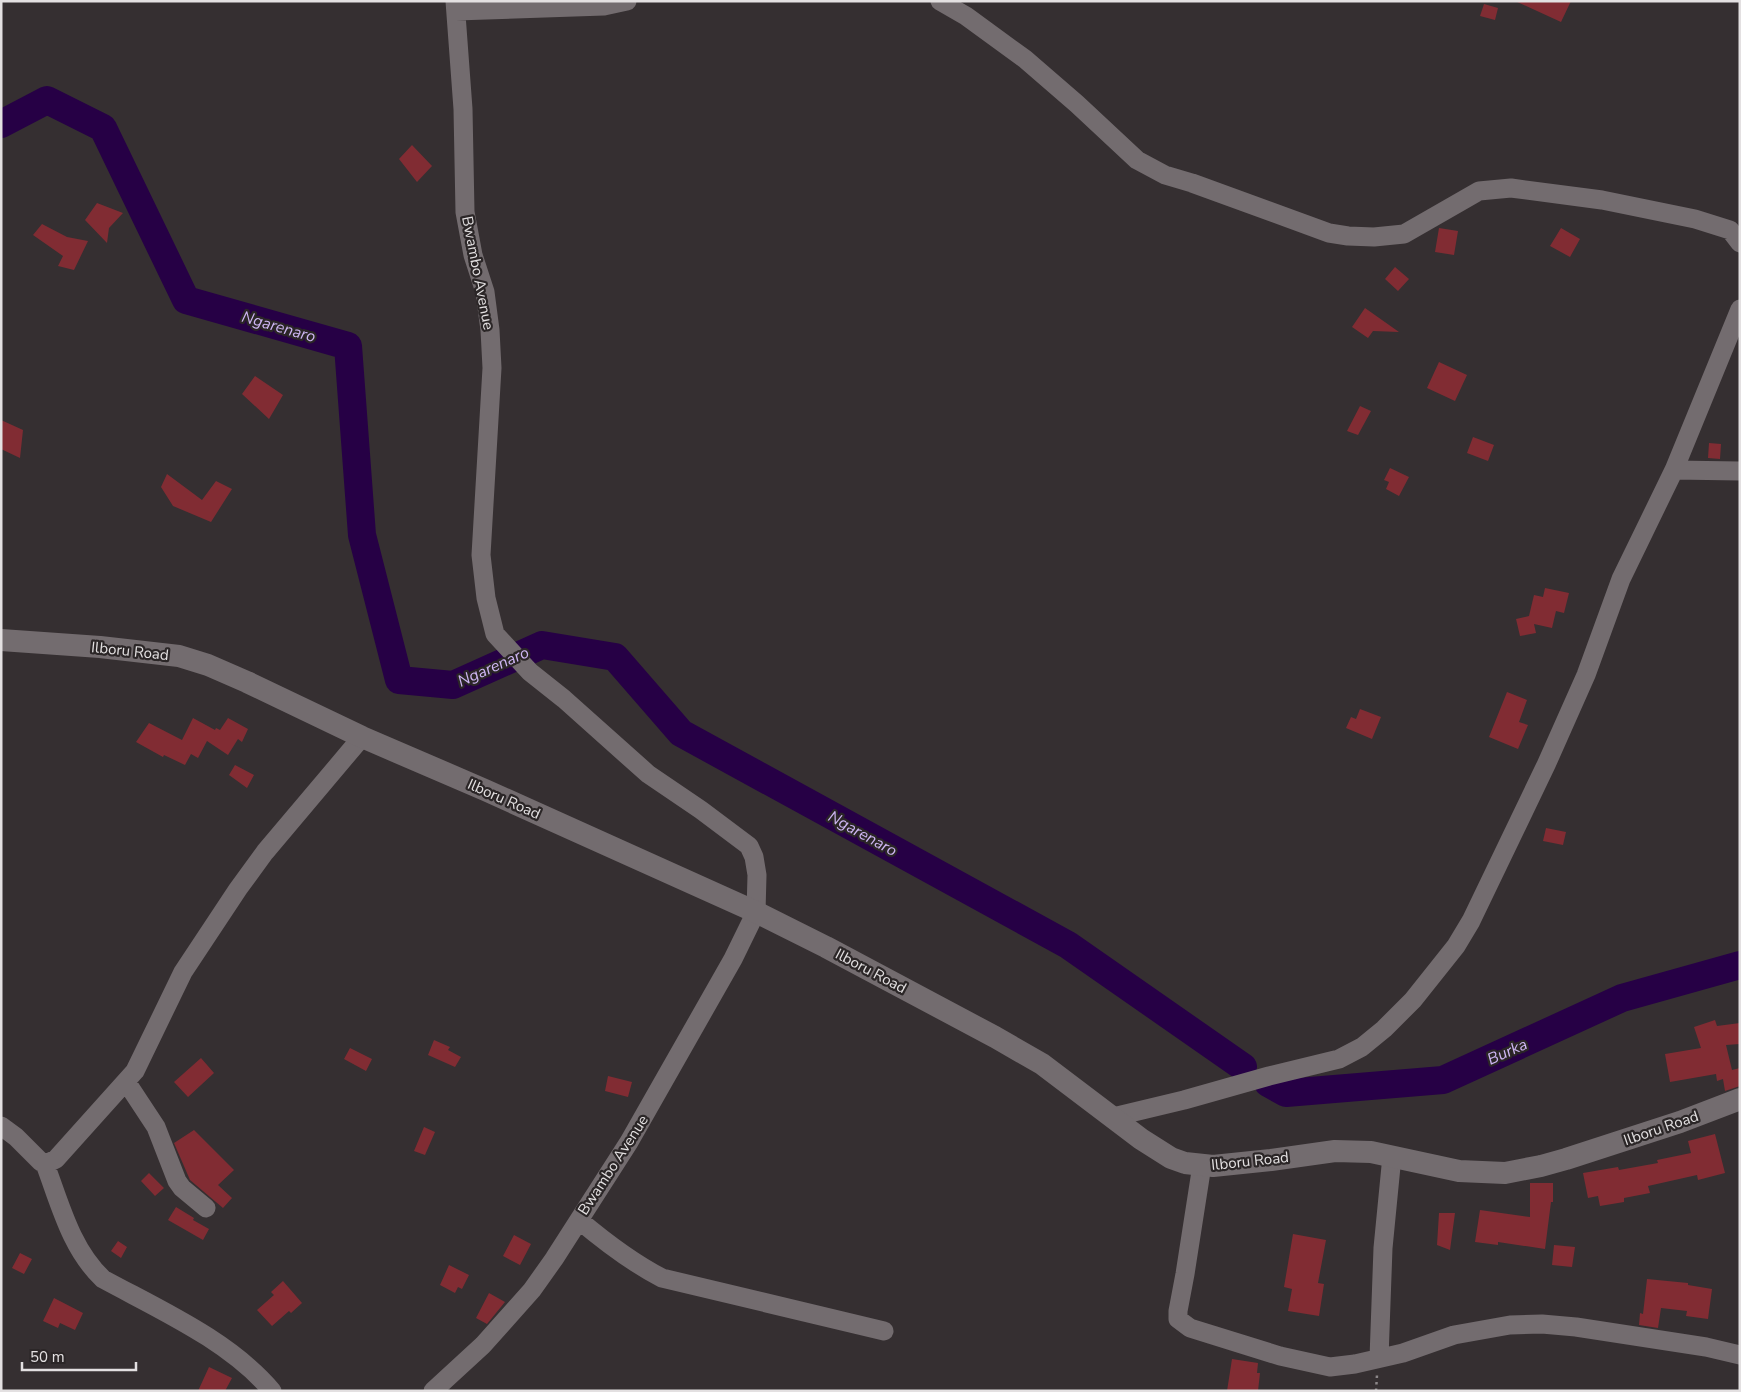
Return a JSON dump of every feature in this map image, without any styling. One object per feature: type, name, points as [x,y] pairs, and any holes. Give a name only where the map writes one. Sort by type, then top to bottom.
[{"type":"street","points":[[456,6],[604,6],[627,1]]},
{"type":"street","points":[[940,1],[966,16],[1025,59],[1137,160],[1164,175],[1192,183],[1329,233],[1374,237],[1404,234],[1479,191],[1511,188],[1602,200],[1695,219],[1730,230],[1740,243]]},
{"type":"street","name":"Bwambo Avenue","points":[[433,1391],[484,1345],[512,1314],[554,1260],[652,1105],[733,959],[756,912],[754,856],[749,846],[648,774],[589,721],[530,672],[496,634],[486,598],[481,554],[492,368],[490,330],[484,292],[473,255],[465,212],[463,109],[456,6]]},
{"type":"street","points":[[1113,1116],[1184,1100],[1339,1059],[1362,1046],[1384,1029],[1413,1000],[1456,946],[1471,921],[1546,765],[1586,675],[1621,579],[1674,470],[1740,309]]},
{"type":"street","points":[[1674,470],[1740,471]]},
{"type":"street","name":"Ilboru Road","points":[[1,640],[100,647],[178,656],[208,665],[247,682],[362,737],[756,912],[826,946],[1003,1041],[1050,1069],[1141,1139],[1171,1158],[1185,1162],[1202,1165],[1256,1162],[1335,1151],[1371,1152],[1459,1172],[1490,1174],[1524,1170],[1558,1162],[1680,1122],[1740,1099]]},
{"type":"street","points":[[45,1164],[56,1159],[127,1082],[144,1055],[173,989],[238,889],[265,852],[362,737]]},
{"type":"street","points":[[127,1082],[156,1127],[177,1181],[188,1194],[206,1208]]},
{"type":"street","points":[[1,1126],[45,1164],[75,1242],[93,1269],[103,1279],[212,1340],[253,1372],[272,1391]]},
{"type":"street","points":[[1379,1358],[1383,1248],[1392,1156]]},
{"type":"street","points":[[1202,1165],[1186,1274],[1178,1311],[1178,1319],[1190,1328],[1280,1356],[1330,1367],[1403,1353],[1454,1335],[1510,1325],[1542,1324],[1576,1327],[1706,1347],[1740,1355]]},
{"type":"street","points":[[579,1220],[613,1248],[641,1267],[662,1278],[884,1331]]},
{"type":"building","points":[[1515,1],[1571,1],[1561,22]]},
{"type":"building","points":[[1484,4],[1498,8],[1495,20],[1480,16]]},
{"type":"building","points":[[412,145],[432,166],[417,182],[399,159]]},
{"type":"building","points":[[97,203],[123,213],[109,228],[107,243],[85,220]]},
{"type":"building","points":[[42,224],[67,237],[88,241],[74,270],[58,266],[63,256],[33,235]]},
{"type":"building","points":[[1439,228],[1458,231],[1454,255],[1435,252]]},
{"type":"building","points":[[1561,228],[1580,239],[1570,257],[1550,246]]},
{"type":"building","points":[[1395,267],[1409,279],[1398,291],[1385,279]]},
{"type":"building","points":[[1365,308],[1399,332],[1373,331],[1368,338],[1352,327]]},
{"type":"building","points":[[1439,362],[1467,375],[1455,401],[1427,388]]},
{"type":"building","points":[[255,376],[283,395],[269,419],[242,394]]},
{"type":"building","points":[[1360,406],[1371,411],[1358,435],[1347,431]]},
{"type":"building","points":[[1,420],[23,430],[20,458],[1,449]]},
{"type":"building","points":[[1473,437],[1494,445],[1488,461],[1467,453]]},
{"type":"building","points":[[1709,443],[1721,444],[1720,459],[1708,458]]},
{"type":"building","points":[[1390,468],[1409,477],[1399,496],[1386,489],[1389,482],[1384,480]]},
{"type":"building","points":[[167,474],[202,500],[216,481],[232,489],[211,522],[173,506],[161,487]]},
{"type":"building","points":[[1545,588],[1569,593],[1564,613],[1556,611],[1552,628],[1534,624],[1536,633],[1520,636],[1516,619],[1529,616],[1534,595],[1543,597]]},
{"type":"building","points":[[1507,692],[1527,700],[1519,722],[1528,725],[1518,749],[1489,737]]},
{"type":"building","points":[[1360,709],[1381,717],[1372,739],[1346,728],[1351,717],[1356,719]]},
{"type":"building","points":[[193,718],[215,730],[216,728],[220,730],[228,718],[248,729],[242,742],[238,739],[228,755],[207,741],[198,758],[191,754],[185,765],[164,755],[163,757],[136,742],[149,723],[182,740]]},
{"type":"building","points":[[235,765],[254,775],[247,788],[229,775]]},
{"type":"building","points":[[1546,828],[1566,832],[1563,845],[1543,841]]},
{"type":"building","points":[[1715,1020],[1717,1026],[1740,1023],[1740,1044],[1726,1045],[1732,1070],[1740,1068],[1740,1086],[1725,1091],[1723,1079],[1717,1081],[1716,1074],[1670,1082],[1665,1054],[1701,1048],[1694,1027]]},
{"type":"building","points":[[434,1040],[450,1047],[448,1050],[461,1057],[455,1067],[428,1055]]},
{"type":"building","points":[[350,1048],[372,1059],[366,1071],[344,1059]]},
{"type":"building","points":[[201,1058],[214,1073],[188,1097],[174,1082]]},
{"type":"building","points":[[608,1076],[632,1082],[628,1097],[605,1091]]},
{"type":"building","points":[[424,1127],[435,1132],[425,1155],[414,1151]]},
{"type":"building","points":[[194,1130],[234,1170],[218,1185],[232,1198],[223,1208],[190,1180],[174,1143]]},
{"type":"building","points":[[1715,1134],[1725,1173],[1698,1180],[1697,1175],[1648,1186],[1650,1193],[1624,1198],[1624,1202],[1600,1206],[1598,1196],[1588,1198],[1583,1173],[1618,1167],[1619,1170],[1658,1163],[1657,1160],[1691,1153],[1688,1141]]},
{"type":"building","points":[[149,1173],[164,1188],[155,1196],[141,1181]]},
{"type":"building","points":[[1530,1183],[1553,1183],[1553,1202],[1551,1202],[1545,1249],[1498,1242],[1498,1245],[1475,1242],[1480,1210],[1530,1217]]},
{"type":"building","points":[[176,1207],[209,1229],[203,1240],[168,1220]]},
{"type":"building","points":[[1439,1213],[1455,1213],[1450,1250],[1437,1245]]},
{"type":"building","points":[[1293,1234],[1326,1240],[1318,1283],[1324,1284],[1319,1316],[1288,1311],[1292,1289],[1284,1287]]},
{"type":"building","points":[[514,1235],[531,1244],[520,1265],[503,1256]]},
{"type":"building","points":[[118,1241],[127,1247],[121,1258],[111,1251]]},
{"type":"building","points":[[1554,1245],[1575,1247],[1572,1267],[1552,1265]]},
{"type":"building","points":[[20,1253],[32,1259],[24,1274],[12,1268]]},
{"type":"building","points":[[449,1265],[469,1275],[462,1289],[458,1287],[455,1293],[440,1285]]},
{"type":"building","points":[[1647,1279],[1688,1283],[1688,1285],[1712,1289],[1708,1319],[1686,1316],[1687,1311],[1661,1308],[1658,1328],[1639,1325],[1640,1313],[1643,1314]]},
{"type":"building","points":[[283,1281],[302,1303],[291,1313],[289,1311],[272,1326],[257,1310],[274,1295],[271,1292]]},
{"type":"building","points":[[489,1293],[505,1302],[487,1324],[476,1318]]},
{"type":"building","points":[[54,1298],[83,1313],[75,1330],[60,1323],[58,1328],[43,1321]]},
{"type":"building","points":[[1232,1359],[1258,1363],[1257,1373],[1260,1373],[1258,1391],[1227,1391]]},
{"type":"building","points":[[209,1367],[232,1378],[225,1391],[198,1391]]},
{"type":"waterway","name":"Ngarenaro","points":[[1,124],[47,100],[103,128],[186,300],[348,346],[362,535],[399,680],[453,685],[542,645],[615,657],[681,733],[1068,945],[1243,1067]]},
{"type":"waterway","name":"Burka","points":[[1268,1083],[1286,1093],[1443,1080],[1622,998],[1740,965]]}]
